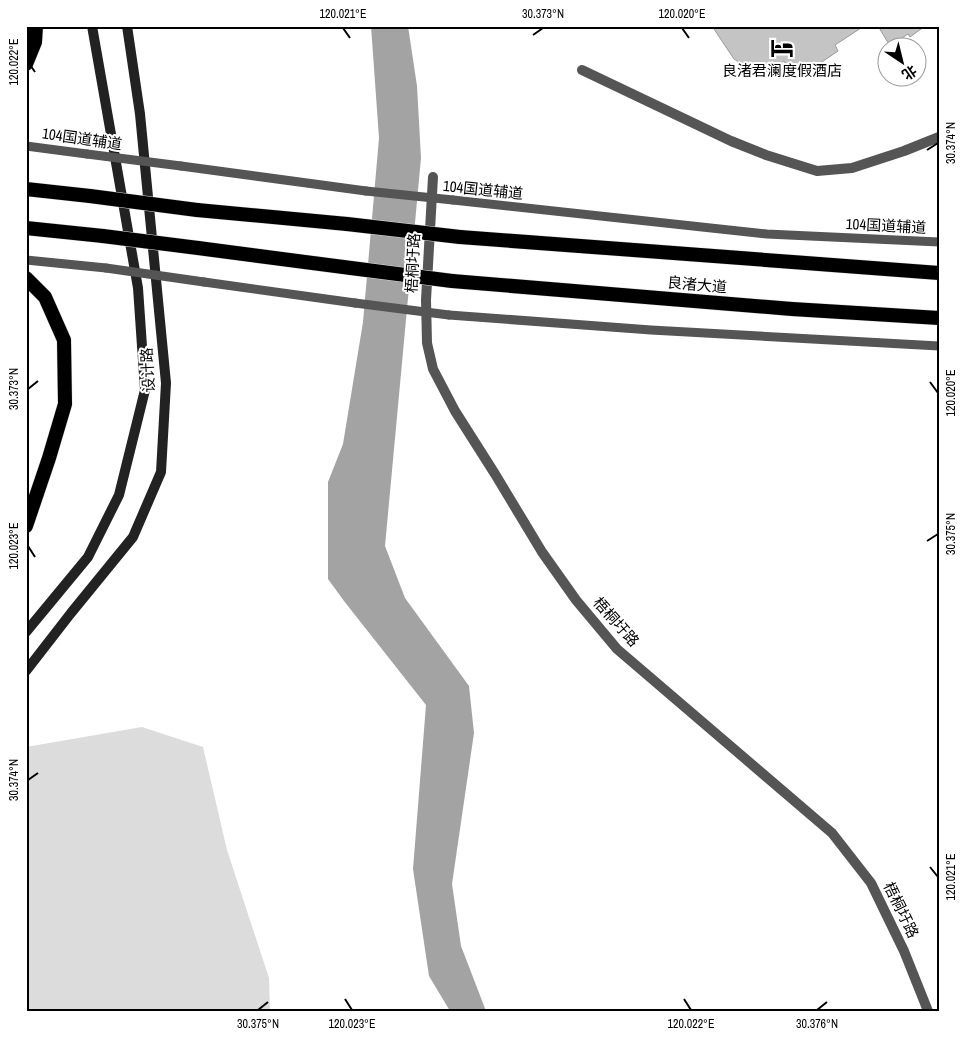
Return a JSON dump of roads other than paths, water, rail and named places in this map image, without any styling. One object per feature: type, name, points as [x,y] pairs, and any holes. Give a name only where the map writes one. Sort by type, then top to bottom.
[{"type":"highway","points":[[26,64],[35,42],[36,26]]},
{"type":"highway","name":"良渚大道","points":[[26,189],[197,210],[460,237],[939,273]]},
{"type":"highway","name":"良渚大道","points":[[26,228],[103,236],[452,281],[792,309],[939,318]]},
{"type":"highway","points":[[26,278],[45,297],[64,340],[65,404],[26,526]]},
{"type":"main road","name":"设计路","points":[[26,632],[88,556],[119,495],[145,390],[138,288],[92,26]]},
{"type":"main road","name":"设计路","points":[[26,670],[133,537],[161,472],[166,383],[140,114],[128,26]]},
{"type":"street","points":[[582,70],[731,141],[817,172],[852,168],[939,138]]},
{"type":"street","name":"梧桐圩路","points":[[433,177],[426,300],[427,343],[433,369],[455,411],[542,552],[576,600],[617,649],[832,833],[871,884],[904,951],[928,1011]]},
{"type":"lane","name":"104国道辅道","points":[[26,146],[366,191],[767,234],[939,242]]},
{"type":"lane","points":[[26,260],[106,268],[450,315],[651,330],[939,346]]},
{"type":"place","name":"良渚君澜度假酒店","points":[[782,48]]}]
